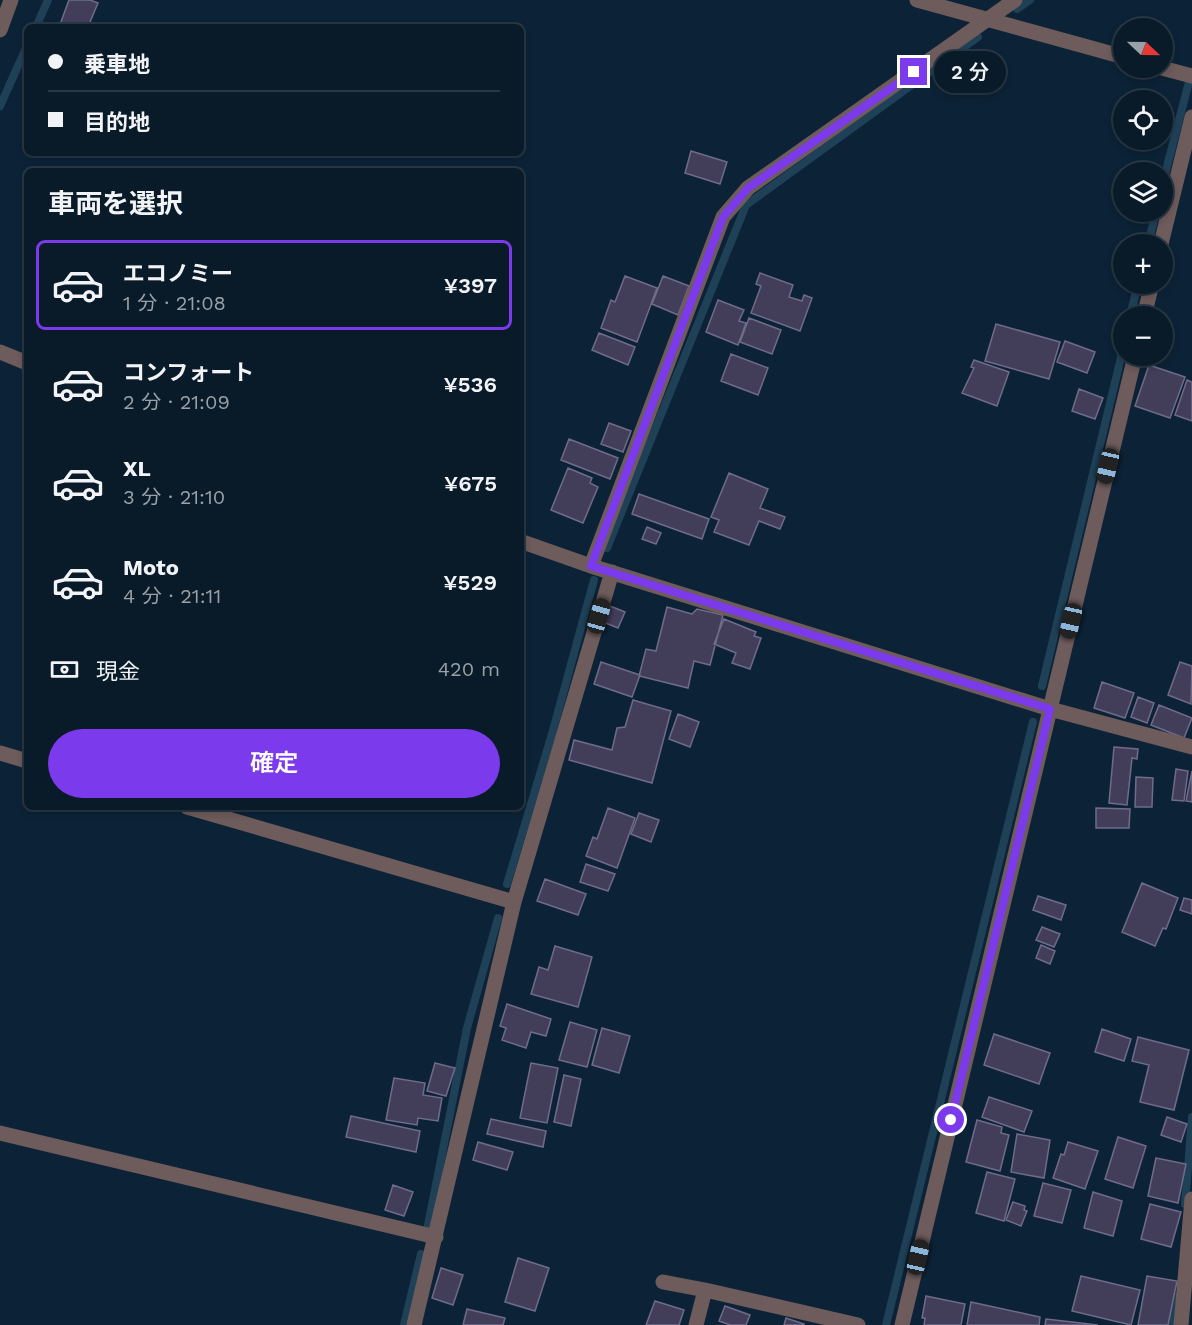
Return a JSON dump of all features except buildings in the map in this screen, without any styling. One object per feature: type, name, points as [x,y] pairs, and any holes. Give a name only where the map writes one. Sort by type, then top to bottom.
[{"type":"street","points":[[0,30],[12,0]]},
{"type":"street","points":[[917,0],[1113,54]]},
{"type":"street","points":[[591,566],[723,217],[748,188],[1016,0]]},
{"type":"street","points":[[1173,71],[1189,75]]},
{"type":"street","points":[[1163,234],[1192,117]]},
{"type":"street","points":[[0,352],[24,362]]},
{"type":"street","points":[[902,1325],[1133,366]]},
{"type":"street","points":[[524,541],[591,566],[1050,709],[1192,747]]},
{"type":"street","points":[[414,1325],[514,902],[612,572]]},
{"type":"street","points":[[0,753],[24,760]]},
{"type":"street","points":[[197,810],[514,902]]},
{"type":"street","points":[[0,1133],[436,1236]]},
{"type":"street","points":[[1181,1325],[1192,1199]]},
{"type":"street","points":[[663,1282],[858,1325]]},
{"type":"street","points":[[696,1325],[705,1290]]},
{"type":"waterway","points":[[37,24],[48,0]]},
{"type":"waterway","points":[[1017,9],[1030,0]]},
{"type":"waterway","points":[[607,548],[746,205],[978,37]]},
{"type":"waterway","points":[[0,106],[24,53]]},
{"type":"waterway","points":[[1168,162],[1191,74]]},
{"type":"waterway","points":[[1150,234],[1154,222]]},
{"type":"waterway","points":[[1132,306],[1136,294]]},
{"type":"waterway","points":[[1042,686],[1119,366]]},
{"type":"waterway","points":[[507,884],[552,734],[594,580]]},
{"type":"waterway","points":[[886,1325],[1033,722]]},
{"type":"waterway","points":[[428,1225],[467,1028],[498,918]]},
{"type":"waterway","points":[[1185,1204],[1192,1117]]},
{"type":"waterway","points":[[404,1325],[421,1254]]},
{"type":"waterway","points":[[1173,1325],[1176,1297]]},
{"type":"route","points":[[914,72],[748,188],[723,217],[591,566],[1050,709],[951,1120]]}]
